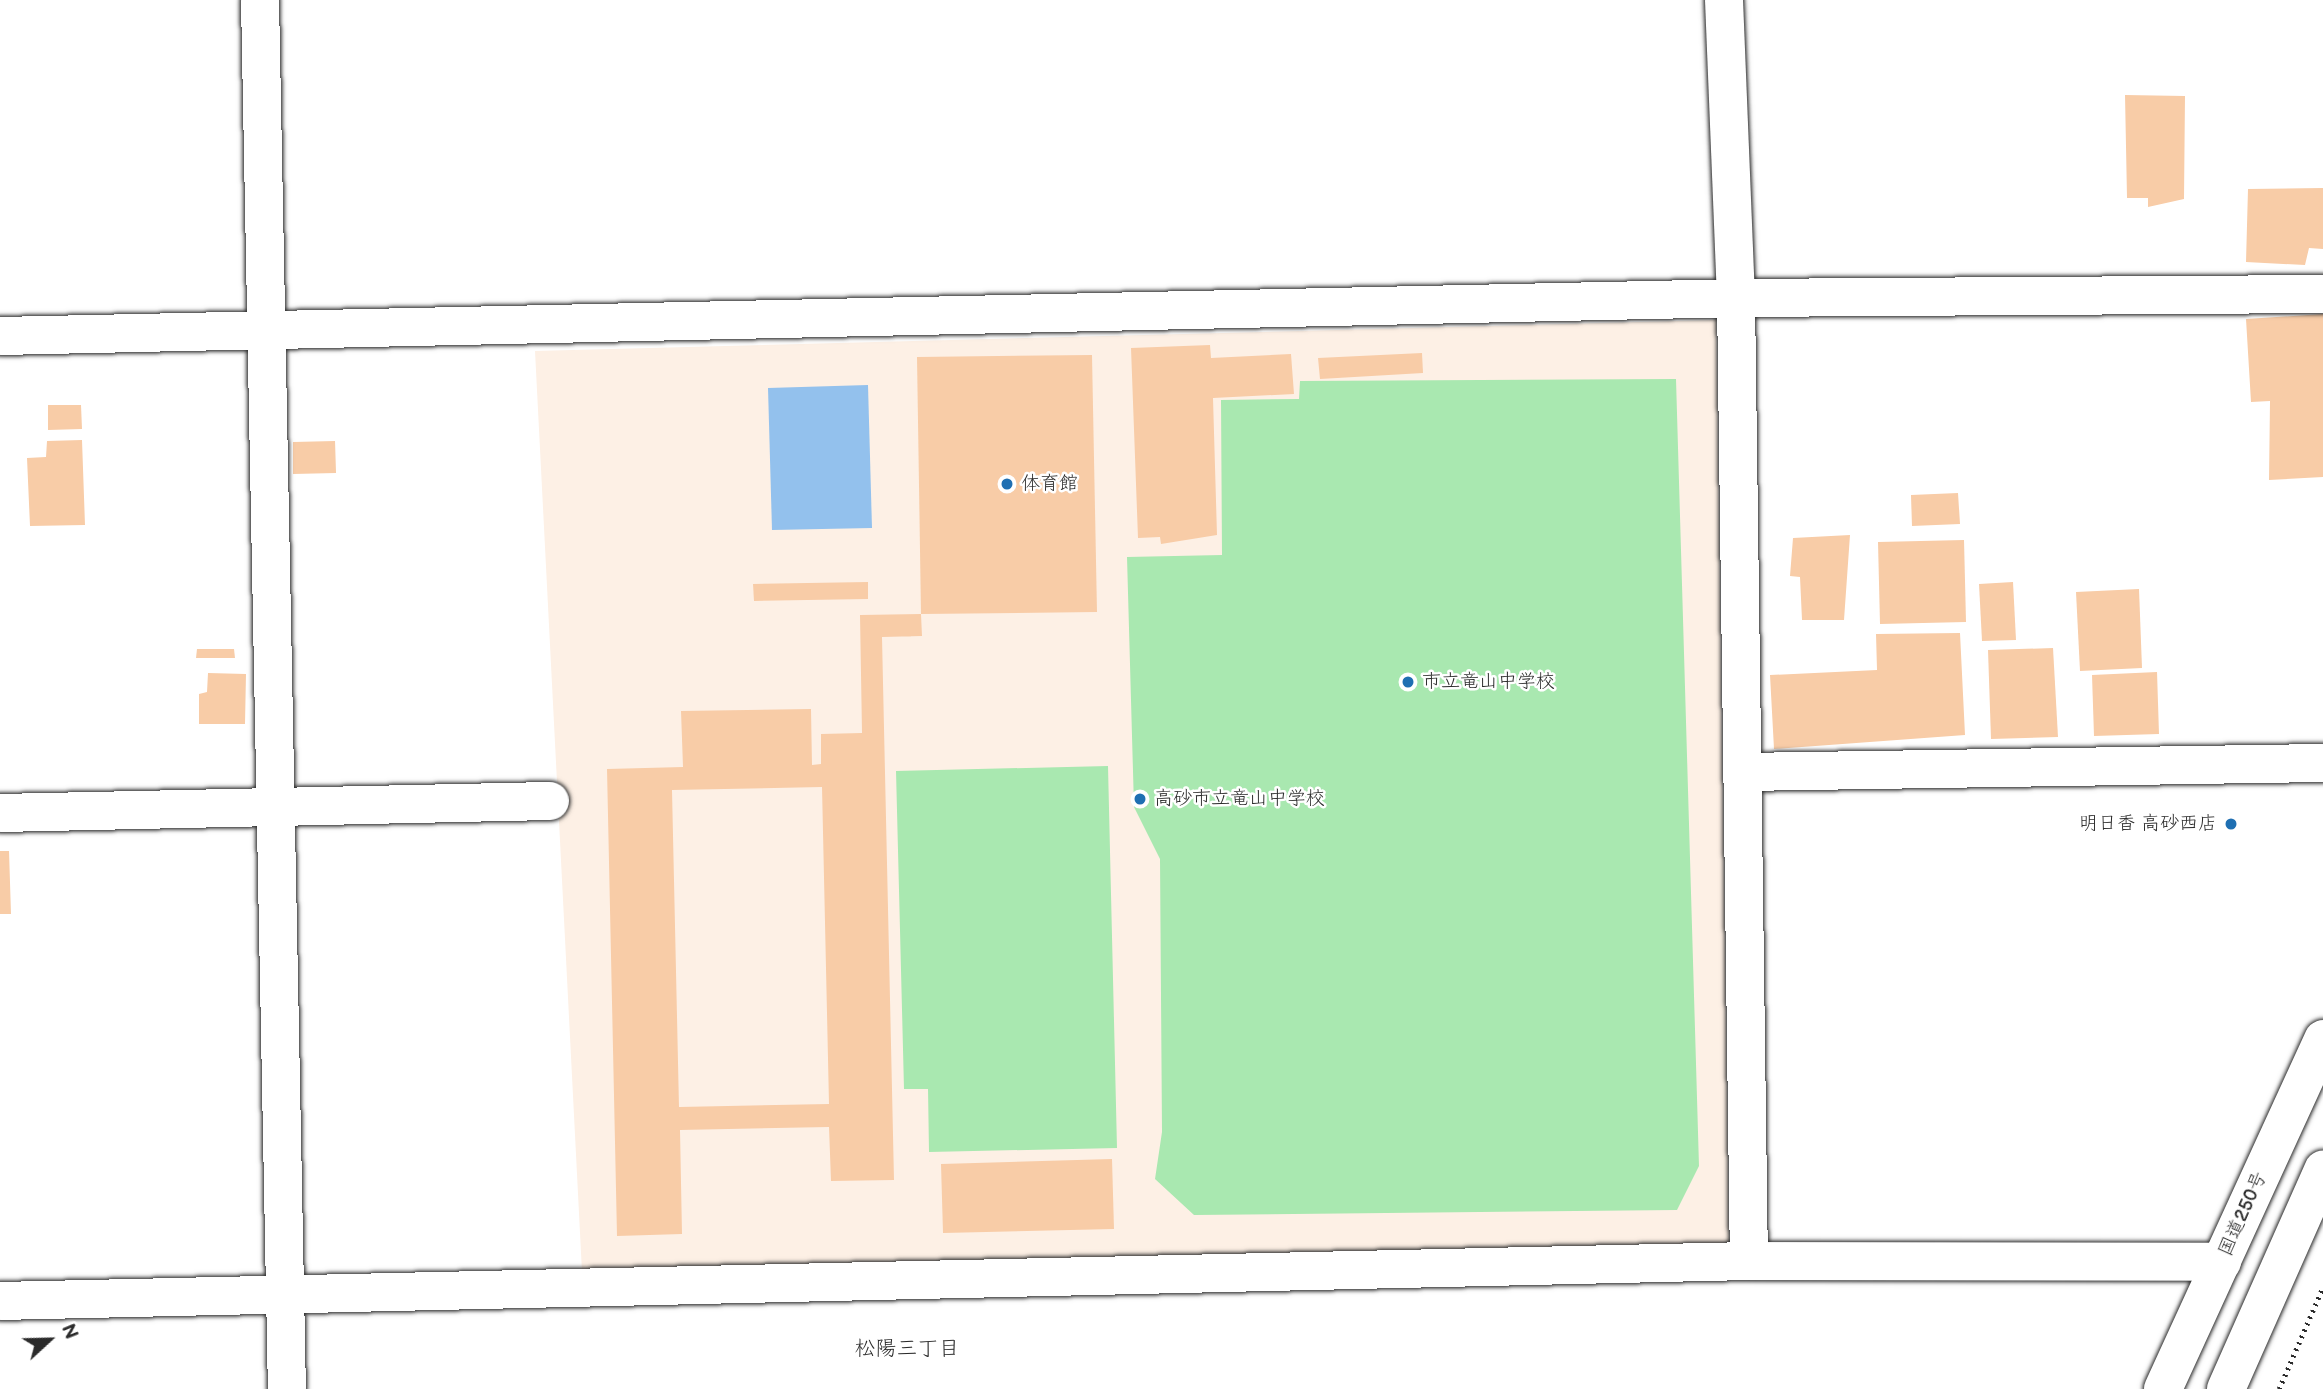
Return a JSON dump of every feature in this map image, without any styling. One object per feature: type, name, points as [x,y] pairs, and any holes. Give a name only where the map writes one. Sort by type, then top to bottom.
[{"type":"main road","points":[[260,0],[287,1389]]},
{"type":"main road","points":[[1724,0],[1735,298],[1749,1261]]},
{"type":"main road","points":[[0,336],[1735,298],[2323,294]]},
{"type":"main road","points":[[1742,772],[2323,763]]},
{"type":"main road","points":[[0,813],[550,801]]},
{"type":"main road","name":"国道250号","points":[[2163,1389],[2323,1039]]},
{"type":"main road","points":[[2225,1389],[2323,1170]]},
{"type":"main road","points":[[0,1301],[1749,1261],[2222,1262]]},
{"type":"path","points":[[2279,1389],[2323,1287]]},
{"type":"shaded area","name":"高砂市立竜山中学校","points":[[1716,320],[1729,1247],[582,1272],[535,351]]},
{"type":"green space","name":"市立竜山中学校","points":[[1676,379],[1699,1166],[1677,1210],[1194,1215],[1155,1179],[1162,1132],[1160,859],[1134,807],[1127,557],[1222,555],[1221,400],[1299,399],[1300,381]]},
{"type":"green space","points":[[1108,766],[1117,1148],[929,1152],[928,1089],[904,1089],[896,771]]},
{"type":"water","points":[[868,385],[872,528],[772,530],[768,388]]},
{"type":"building","points":[[2125,95],[2185,96],[2184,199],[2148,207],[2148,198],[2127,198]]},
{"type":"building","points":[[2323,188],[2323,249],[2309,248],[2305,265],[2246,262],[2248,189]]},
{"type":"building","points":[[2323,314],[2323,477],[2269,480],[2270,401],[2251,402],[2246,319]]},
{"type":"building","points":[[1210,345],[1211,358],[1291,354],[1294,394],[1213,398],[1217,535],[1161,544],[1160,537],[1138,538],[1131,348]]},
{"type":"building","points":[[1422,353],[1423,373],[1320,379],[1318,358]]},
{"type":"building","name":"体育館","points":[[1092,355],[1097,612],[921,614],[917,357]]},
{"type":"building","points":[[48,405],[81,405],[82,429],[48,430]]},
{"type":"building","points":[[82,440],[85,525],[30,526],[27,458],[46,457],[47,441]]},
{"type":"building","points":[[335,441],[336,473],[293,474],[293,442]]},
{"type":"building","points":[[1958,493],[1960,524],[1912,526],[1911,495]]},
{"type":"building","points":[[1850,535],[1844,620],[1802,620],[1800,577],[1790,576],[1793,538]]},
{"type":"building","points":[[1964,540],[1966,622],[1880,624],[1878,542]]},
{"type":"building","points":[[868,582],[868,599],[754,601],[753,584]]},
{"type":"building","points":[[2013,582],[2016,640],[1982,641],[1979,584]]},
{"type":"building","points":[[2139,589],[2142,668],[2080,671],[2076,592]]},
{"type":"building","points":[[921,614],[922,636],[882,637],[894,1180],[831,1181],[829,1127],[680,1130],[682,1234],[617,1236],[607,769],[683,767],[681,711],[811,709],[812,765],[821,764],[821,734],[862,733],[860,615]],"holes":[[[822,787],[829,1104],[679,1107],[672,790]]]},
{"type":"building","points":[[1960,633],[1965,735],[1774,749],[1770,675],[1877,670],[1876,634]]},
{"type":"building","points":[[2053,648],[2058,737],[1991,739],[1988,650]]},
{"type":"building","points":[[197,649],[234,649],[235,658],[196,658]]},
{"type":"building","points":[[2157,672],[2159,734],[2094,736],[2092,675]]},
{"type":"building","points":[[208,673],[246,674],[245,724],[199,724],[199,694],[207,692]]},
{"type":"building","points":[[0,851],[9,851],[11,914],[0,914]]},
{"type":"building","points":[[1112,1159],[1114,1229],[943,1233],[941,1164]]},
{"type":"place","name":"体育館","points":[[1007,484]]},
{"type":"place","name":"市立竜山中学校","points":[[1408,682]]},
{"type":"place","name":"高砂市立竜山中学校","points":[[1140,799]]},
{"type":"place","name":"明日香 高砂西店","points":[[2231,824]]},
{"type":"district","name":"松陽三丁目","points":[[907,1349]]}]
